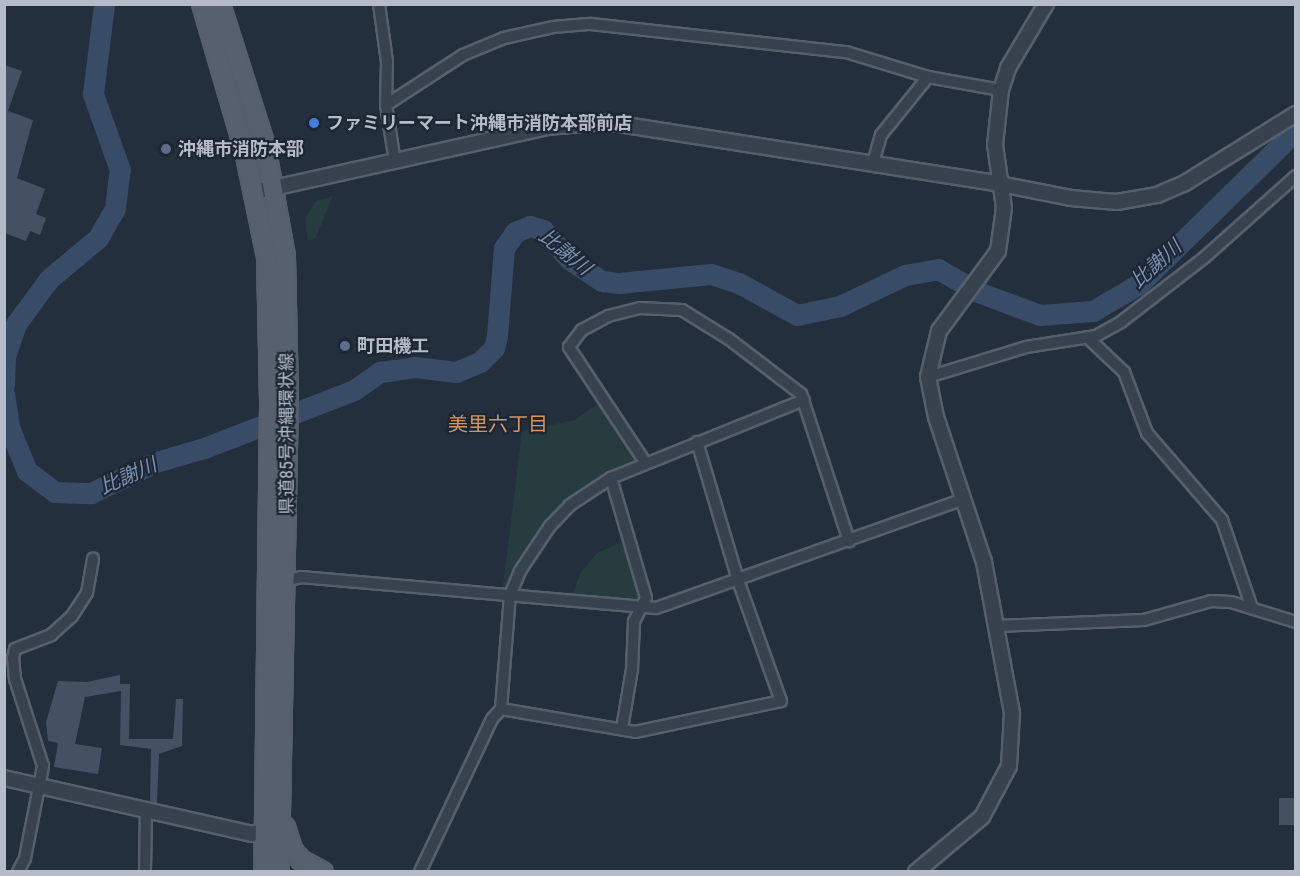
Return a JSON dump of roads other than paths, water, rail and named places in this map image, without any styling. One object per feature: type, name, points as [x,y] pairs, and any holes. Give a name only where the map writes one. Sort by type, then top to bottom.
[{"type":"main road","name":"県道85号沖縄環状線","points":[[202,4],[255,192],[267,257],[270,405],[264,872]]},
{"type":"main road","name":"県道85号沖縄環状線","points":[[220,4],[274,189],[285,256],[288,442],[279,872]]},
{"type":"main road","points":[[281,817],[293,851],[301,860],[323,872]]},
{"type":"street","points":[[379,4],[387,62],[386,105],[395,162]]},
{"type":"street","points":[[916,872],[982,818],[1009,766],[1012,713],[984,562],[936,417],[928,377],[939,332],[998,251],[1003,232],[995,145],[1001,90],[1008,68],[1046,4]]},
{"type":"street","points":[[386,105],[463,55],[504,38],[553,27],[591,24],[846,52],[928,77],[1001,90]]},
{"type":"street","points":[[873,163],[881,135],[928,77]]},
{"type":"street","points":[[255,192],[547,127],[606,122],[873,163],[1071,198],[1105,201],[1157,195],[1185,183],[1296,114]]},
{"type":"street","points":[[928,377],[1026,347],[1087,337],[1122,322],[1205,257],[1296,176]]},
{"type":"street","points":[[645,462],[569,346],[582,330],[608,316],[640,308],[682,310],[777,373],[804,400],[849,541]]},
{"type":"street","points":[[1087,337],[1124,372],[1147,433],[1222,520],[1252,608]]},
{"type":"street","points":[[420,872],[492,719],[501,709],[510,595],[519,571],[550,526],[570,505],[612,478],[645,462],[804,400]]},
{"type":"street","points":[[501,709],[622,729],[653,730],[781,701],[738,580],[697,442]]},
{"type":"street","points":[[612,478],[643,581],[644,606],[634,622],[633,669],[622,729]]},
{"type":"street","points":[[268,582],[286,582],[301,577],[656,608],[964,500]]},
{"type":"street","points":[[18,872],[25,858],[43,766],[10,679],[15,649],[51,635],[72,616],[87,593],[93,560]]},
{"type":"street","points":[[997,626],[1144,620],[1211,601],[1252,608],[1296,622]]},
{"type":"street","points":[[4,778],[252,834],[265,830]]},
{"type":"street","points":[[145,872],[146,811]]},
{"type":"waterway","name":"比謝川","points":[[4,384],[5,356],[16,324],[49,279],[98,238],[115,208],[120,170],[93,94],[104,4]]},
{"type":"waterway","name":"比謝川","points":[[4,394],[9,427],[27,471],[55,492],[91,493],[156,462],[204,448],[354,390],[380,372],[415,367],[456,372],[480,362],[494,348],[497,336],[504,248],[515,232],[530,226],[543,230],[569,259],[602,281],[619,283],[711,274],[739,283],[797,315],[840,306],[905,275],[938,269],[978,292],[1040,315],[1093,311],[1139,284],[1296,130]]},
{"type":"place","name":"ファミリーマート沖縄市消防本部前店","points":[[314,123]]},
{"type":"place","name":"沖縄市消防本部","points":[[166,149]]},
{"type":"place","name":"町田機工","points":[[345,346]]},
{"type":"district","name":"美里六丁目","points":[[498,424]]}]
